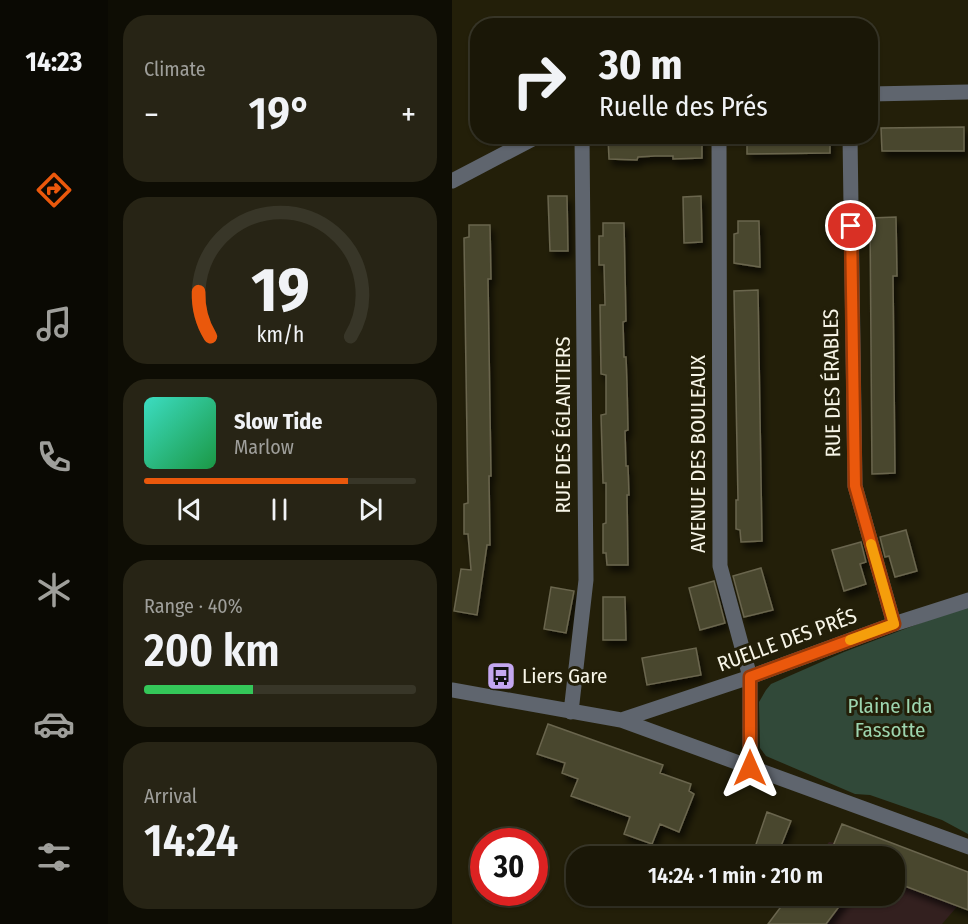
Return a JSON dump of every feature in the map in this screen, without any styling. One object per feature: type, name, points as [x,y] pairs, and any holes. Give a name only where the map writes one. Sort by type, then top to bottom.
[{"type":"street","points":[[878,94],[968,92]]},
{"type":"street","points":[[452,181],[523,144]]},
{"type":"street","name":"RUE DES ÉGLANTIERS","points":[[571,712],[586,580],[582,144]]},
{"type":"street","name":"AVENUE DES BOULEAUX","points":[[719,144],[720,566],[750,677],[750,768]]},
{"type":"street","name":"RUE DES ÉRABLES","points":[[850,144],[855,486],[894,624]]},
{"type":"street","name":"RUELLE DES PRÉS","points":[[621,720],[968,600]]},
{"type":"street","points":[[452,690],[621,720],[968,847]]},
{"type":"shaded area","points":[[842,824],[900,846],[826,846],[829,842],[835,843]]},
{"type":"shaded area","points":[[905,848],[968,872],[968,894],[942,924],[768,924],[782,906],[905,906]]},
{"type":"green space","name":"Plaine Ida Fassotte","points":[[968,605],[968,834],[942,820],[870,795],[855,794],[766,756],[760,748],[759,702],[771,684],[844,652]]},
{"type":"building","points":[[964,127],[964,151],[882,151],[881,128]]},
{"type":"building","points":[[608,144],[702,144],[702,158],[673,159],[673,156],[655,156],[638,157],[637,160],[609,159]]},
{"type":"building","points":[[747,144],[830,144],[830,153],[747,154]]},
{"type":"building","points":[[548,196],[567,196],[568,251],[550,251]]},
{"type":"building","points":[[701,196],[702,242],[684,243],[683,197]]},
{"type":"building","points":[[896,217],[897,276],[893,276],[895,473],[872,474],[870,218]]},
{"type":"building","points":[[738,221],[759,221],[760,267],[734,263],[734,234],[738,233]]},
{"type":"building","points":[[603,223],[624,223],[626,321],[623,322],[628,430],[625,431],[629,495],[627,495],[628,565],[607,565],[606,553],[603,553],[606,483],[603,483],[601,415],[606,414],[606,375],[601,374],[600,305],[605,305],[604,265],[599,265],[599,236],[603,236]]},
{"type":"building","points":[[469,225],[490,225],[491,279],[488,279],[490,545],[487,545],[477,615],[454,611],[461,569],[471,570],[468,534],[464,534],[464,504],[468,503],[464,238],[469,237]]},
{"type":"building","points":[[758,290],[762,541],[741,542],[740,530],[736,529],[736,500],[738,500],[734,291]]},
{"type":"building","points":[[906,530],[917,571],[895,577],[889,556],[885,557],[880,537]]},
{"type":"building","points":[[861,542],[866,562],[860,564],[866,584],[844,591],[832,550]]},
{"type":"building","points":[[761,568],[773,610],[744,617],[733,576]]},
{"type":"building","points":[[714,581],[725,623],[700,630],[689,588]]},
{"type":"building","points":[[551,587],[574,591],[566,633],[544,629]]},
{"type":"building","points":[[603,597],[625,597],[626,640],[603,640]]},
{"type":"building","points":[[696,648],[701,675],[647,685],[642,658]]},
{"type":"building","points":[[548,724],[663,765],[660,773],[691,784],[689,791],[694,794],[679,832],[660,824],[652,844],[624,834],[630,817],[571,796],[578,779],[562,773],[565,763],[537,754]]},
{"type":"building","points":[[767,812],[791,821],[781,846],[755,846]]},
{"type":"building","points":[[842,824],[900,846],[833,846]]},
{"type":"building","points":[[905,848],[968,872],[968,910],[905,886]]},
{"type":"building","points":[[782,906],[840,906],[826,924],[768,924]]},
{"type":"slow traffic","points":[[850,640],[894,624],[871,544]]},
{"type":"place","name":"Liers Gare","points":[[501,676]]},
{"type":"route","points":[[750,768],[750,677],[894,624],[855,486],[851,226]]}]
